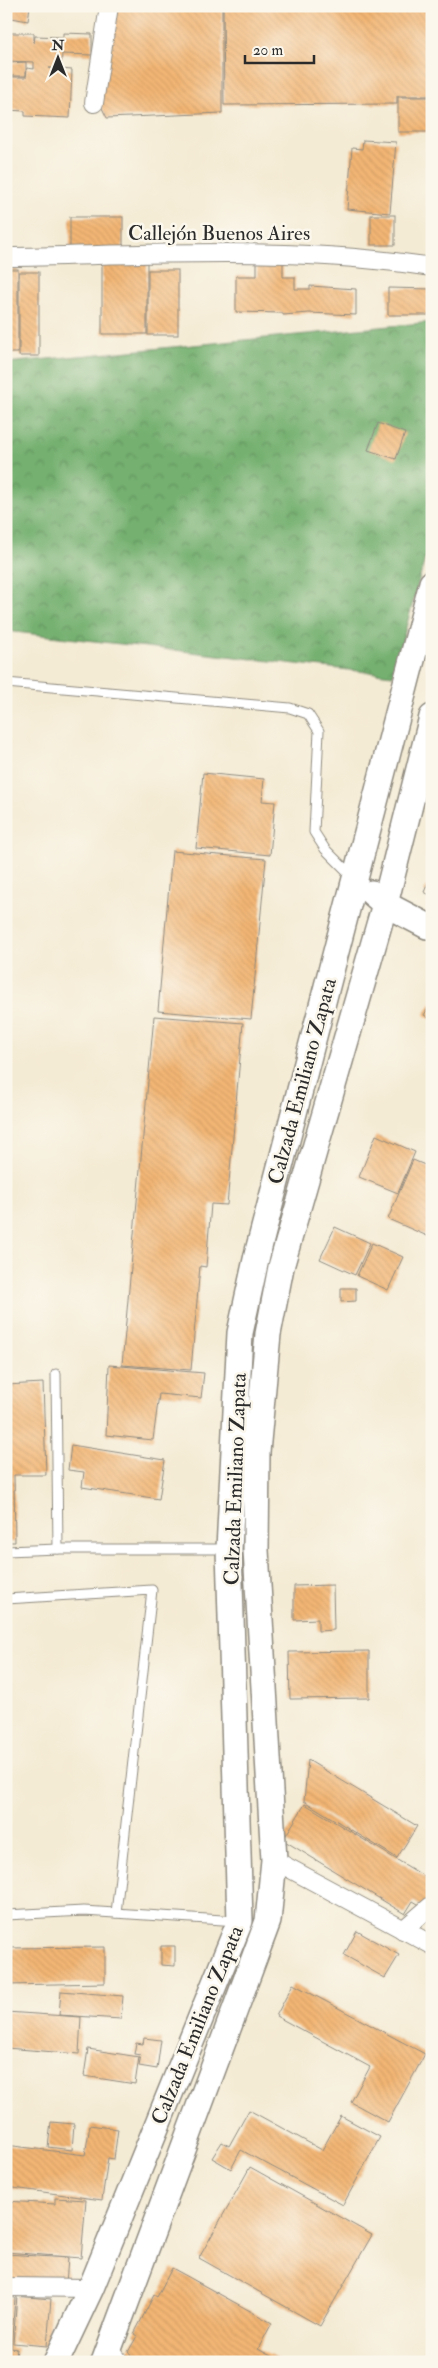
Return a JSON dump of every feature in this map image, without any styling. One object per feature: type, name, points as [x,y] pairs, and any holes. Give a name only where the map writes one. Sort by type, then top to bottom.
[{"type":"main road","name":"Calzada Emiliano Zapata","points":[[56,2362],[91,2288],[240,1921],[229,1549],[240,1333],[257,1255],[432,583]]},
{"type":"main road","name":"Calzada Emiliano Zapata","points":[[113,2356],[268,1921],[274,1860],[256,1550],[257,1452],[268,1334],[282,1267],[385,904],[432,717]]},
{"type":"main road","points":[[355,879],[385,904],[427,926],[432,925]]},
{"type":"street","points":[[94,103],[109,6]]},
{"type":"street","name":"Callejón Buenos Aires","points":[[6,257],[226,253],[347,257],[432,267]]},
{"type":"street","points":[[274,1860],[432,1945]]},
{"type":"street","points":[[403,1930],[432,1906]]},
{"type":"street","points":[[6,2287],[91,2288]]},
{"type":"lane","points":[[6,683],[290,708],[308,714],[318,731],[314,832],[325,849],[355,879]]},
{"type":"lane","points":[[56,1374],[58,1548]]},
{"type":"lane","points":[[6,1552],[58,1548],[229,1549]]},
{"type":"lane","points":[[6,1599],[152,1590],[116,1913]]},
{"type":"lane","points":[[6,1915],[84,1911],[240,1921]]},
{"type":"green space","points":[[432,322],[432,533],[393,675],[6,631],[6,363]]},
{"type":"building","points":[[6,6],[30,6],[28,21],[6,17]]},
{"type":"building","points":[[112,6],[222,6],[222,113],[107,118],[97,98]]},
{"type":"building","points":[[223,6],[432,6],[432,96],[397,96],[397,104],[224,105]]},
{"type":"building","points":[[6,33],[34,33],[34,43],[35,36],[63,37],[63,33],[92,34],[92,55],[62,54],[61,69],[49,68],[72,70],[70,118],[25,116],[25,111],[6,110],[6,77],[26,77],[27,68],[34,69],[34,62],[6,61]]},
{"type":"building","points":[[26,62],[26,76],[7,76],[7,63]]},
{"type":"building","points":[[398,97],[432,97],[432,132],[398,132]]},
{"type":"building","points":[[363,140],[396,142],[390,213],[347,209],[352,148],[362,149]]},
{"type":"building","points":[[371,215],[395,215],[395,245],[371,245]]},
{"type":"building","points":[[70,217],[123,217],[123,251],[70,251]]},
{"type":"building","points":[[257,262],[283,262],[283,277],[295,277],[295,289],[310,289],[310,286],[356,289],[356,315],[309,313],[283,315],[283,313],[236,312],[236,276],[257,276]]},
{"type":"building","points":[[102,263],[147,263],[147,334],[102,334]]},
{"type":"building","points":[[6,269],[18,269],[18,353],[6,353]]},
{"type":"building","points":[[148,270],[178,270],[178,335],[148,335]]},
{"type":"building","points":[[19,272],[39,272],[39,356],[19,356]]},
{"type":"building","points":[[388,288],[432,289],[432,315],[388,315]]},
{"type":"building","points":[[378,423],[405,433],[396,459],[368,450]]},
{"type":"building","points":[[203,773],[264,779],[262,801],[275,802],[270,855],[196,848]]},
{"type":"building","points":[[172,851],[266,859],[251,1019],[158,1011]]},
{"type":"building","points":[[432,875],[432,896],[424,892]]},
{"type":"building","points":[[432,1002],[432,1020],[424,1015]]},
{"type":"building","points":[[154,1016],[243,1023],[227,1205],[211,1204],[206,1267],[200,1266],[191,1370],[122,1365]]},
{"type":"building","points":[[376,1135],[415,1152],[398,1193],[359,1177]]},
{"type":"building","points":[[413,1160],[432,1168],[432,1238],[388,1219]]},
{"type":"building","points":[[335,1227],[370,1243],[355,1275],[320,1259]]},
{"type":"building","points":[[372,1243],[403,1257],[388,1290],[357,1276]]},
{"type":"building","points":[[341,1288],[356,1288],[356,1301],[341,1302]]},
{"type":"building","points":[[109,1365],[204,1373],[201,1398],[159,1394],[153,1440],[106,1435]]},
{"type":"building","points":[[43,1383],[46,1475],[14,1475],[15,1542],[6,1542],[6,1385]]},
{"type":"building","points":[[71,1445],[165,1460],[159,1499],[82,1487],[84,1472],[68,1470]]},
{"type":"building","points":[[333,1585],[334,1630],[318,1631],[318,1619],[294,1620],[294,1586]]},
{"type":"building","points":[[369,1651],[369,1698],[290,1699],[289,1652]]},
{"type":"building","points":[[308,1760],[417,1826],[397,1858],[304,1801]]},
{"type":"building","points":[[305,1804],[432,1881],[432,1893],[423,1907],[413,1901],[405,1914],[283,1840]]},
{"type":"building","points":[[357,1931],[399,1955],[385,1978],[344,1955]]},
{"type":"building","points":[[161,1946],[175,1946],[175,1966],[161,1965]]},
{"type":"building","points":[[105,1947],[105,1983],[6,1985],[6,1948]]},
{"type":"building","points":[[293,1984],[425,2054],[388,2122],[351,2102],[370,2067],[276,2016]]},
{"type":"building","points":[[61,1991],[123,1996],[121,2019],[59,2015]]},
{"type":"building","points":[[6,2012],[81,2017],[79,2054],[6,2048]]},
{"type":"building","points":[[144,2038],[161,2040],[157,2069],[139,2066],[141,2055],[134,2054],[136,2043],[143,2044]]},
{"type":"building","points":[[88,2049],[139,2057],[135,2084],[84,2076]]},
{"type":"building","points":[[249,2110],[322,2150],[341,2116],[380,2137],[343,2205],[241,2150],[231,2169],[212,2158],[222,2142],[229,2146]]},
{"type":"building","points":[[51,2122],[74,2124],[72,2150],[48,2147]]},
{"type":"building","points":[[90,2125],[118,2129],[114,2159],[108,2158],[102,2200],[6,2187],[6,2145],[85,2155]]},
{"type":"building","points":[[250,2167],[372,2235],[320,2326],[199,2258]]},
{"type":"building","points":[[55,2198],[86,2200],[81,2258],[6,2252],[6,2201],[55,2204]]},
{"type":"building","points":[[6,2254],[68,2258],[66,2284],[6,2280]]},
{"type":"building","points":[[172,2268],[272,2323],[258,2349],[282,2362],[136,2362],[128,2352],[137,2336],[134,2334],[154,2295],[157,2297]]},
{"type":"building","points":[[17,2296],[51,2299],[47,2346],[13,2343]]},
{"type":"building","points":[[6,2297],[15,2298],[11,2348],[17,2349],[15,2362],[6,2362]]}]
